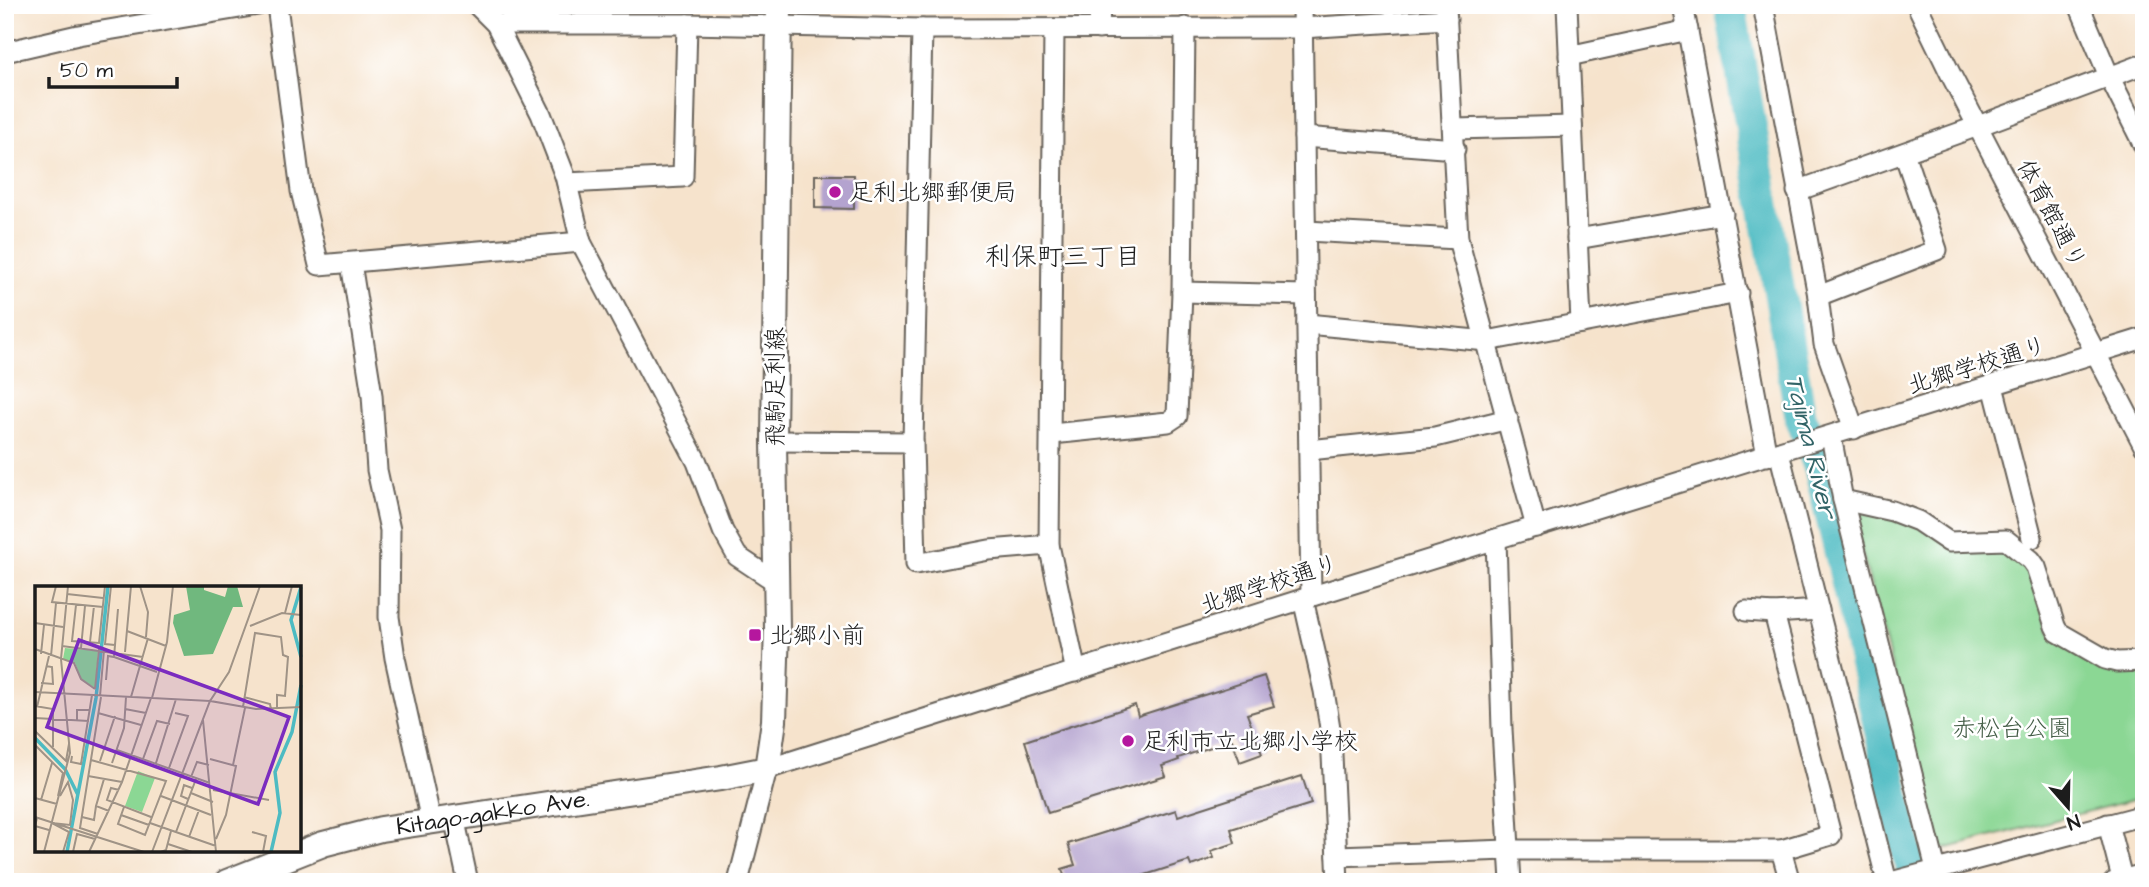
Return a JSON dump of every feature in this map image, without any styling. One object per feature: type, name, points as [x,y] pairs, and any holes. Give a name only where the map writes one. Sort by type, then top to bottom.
[{"type":"main road","name":"飛駒足利線","points":[[767,769],[774,721],[777,628],[774,441],[779,16]]},
{"type":"main road","name":"Kitago-gakko Ave.","points":[[227,882],[323,844],[381,829],[767,769]]},
{"type":"street","points":[[5,52],[78,34],[258,5]]},
{"type":"street","points":[[277,5],[300,191],[320,265],[581,242]]},
{"type":"street","points":[[477,5],[496,24],[541,114],[566,183],[581,242],[697,462],[723,531],[737,555],[776,582]]},
{"type":"street","points":[[1099,29],[1100,5]]},
{"type":"street","points":[[1302,5],[1309,450],[1307,597],[1331,734],[1338,882]]},
{"type":"street","points":[[1567,5],[1581,323]]},
{"type":"street","points":[[1683,5],[1738,293],[1891,881],[2144,815]]},
{"type":"street","points":[[1763,5],[1818,296],[1824,344],[1854,429]]},
{"type":"street","name":"体育館通り","points":[[1917,5],[2144,446]]},
{"type":"street","points":[[2079,5],[2109,76],[2144,146]]},
{"type":"street","points":[[496,24],[639,15],[687,24],[779,16],[922,29],[1302,28],[1447,12],[1458,239],[1536,527]]},
{"type":"street","points":[[566,183],[683,177],[687,24]]},
{"type":"street","points":[[1052,434],[1168,422],[1177,416],[1182,292],[1185,27]]},
{"type":"street","points":[[922,29],[913,442],[916,564],[989,550],[1049,545]]},
{"type":"street","points":[[1054,29],[1049,545],[1076,672]]},
{"type":"street","points":[[1569,56],[1688,30]]},
{"type":"street","points":[[1797,191],[2144,64]]},
{"type":"street","points":[[1304,137],[1455,139],[1572,126]]},
{"type":"street","points":[[1818,296],[1937,250],[1904,153]]},
{"type":"street","points":[[1577,239],[1723,214]]},
{"type":"street","points":[[1306,231],[1458,239]]},
{"type":"street","points":[[351,263],[372,395],[377,470],[390,530],[389,617],[393,645],[443,819],[468,882]]},
{"type":"street","points":[[1182,292],[1306,295]]},
{"type":"street","points":[[1307,324],[1487,341],[1738,293]]},
{"type":"street","name":"北郷学校通り","points":[[767,769],[1307,597],[2144,338]]},
{"type":"street","points":[[1993,386],[2032,538]]},
{"type":"street","points":[[1309,450],[1435,437],[1508,419]]},
{"type":"street","points":[[1828,437],[1934,869]]},
{"type":"street","points":[[774,441],[913,442]]},
{"type":"street","points":[[1843,500],[1892,511],[1918,521],[1949,542],[2006,540],[2036,567],[2058,632],[2105,659],[2117,662],[2144,661]]},
{"type":"street","points":[[1496,539],[1502,729],[1511,882]]},
{"type":"street","points":[[1746,611],[1774,613],[1819,610]]},
{"type":"street","points":[[1337,856],[1508,850],[1781,850],[1831,835],[1774,613]]},
{"type":"street","points":[[738,882],[767,769]]},
{"type":"street","points":[[2108,824],[2120,881],[2144,874]]},
{"type":"street","points":[[1781,850],[1790,882]]},
{"type":"green space","name":"赤松台公園","points":[[1851,510],[2005,545],[2030,566],[2052,636],[2144,668],[2144,797],[1940,850]]},
{"type":"building","name":"足利北郷郵便局","points":[[815,175],[854,175],[854,209],[815,208]]},
{"type":"building","points":[[1264,676],[1274,706],[1247,714],[1262,754],[1240,762],[1232,740],[1162,766],[1166,776],[1048,813],[1025,741],[1135,705],[1138,716]]},
{"type":"building","points":[[1302,776],[1311,804],[1231,829],[1235,843],[1211,851],[1214,858],[1191,866],[1189,861],[1123,882],[1066,882],[1062,869],[1075,865],[1068,844],[1176,810],[1178,816]]},
{"type":"waterway","name":"Tajima River","points":[[1730,5],[1801,418],[1819,467],[1908,856],[1917,882]]},
{"type":"place","name":"足利北郷郵便局","points":[[835,192]]},
{"type":"place","name":"北郷小前","points":[[755,635]]},
{"type":"place","name":"足利市立北郷小学校","points":[[1128,741]]},
{"type":"district","name":"利保町三丁目","points":[[1063,256]]}]
